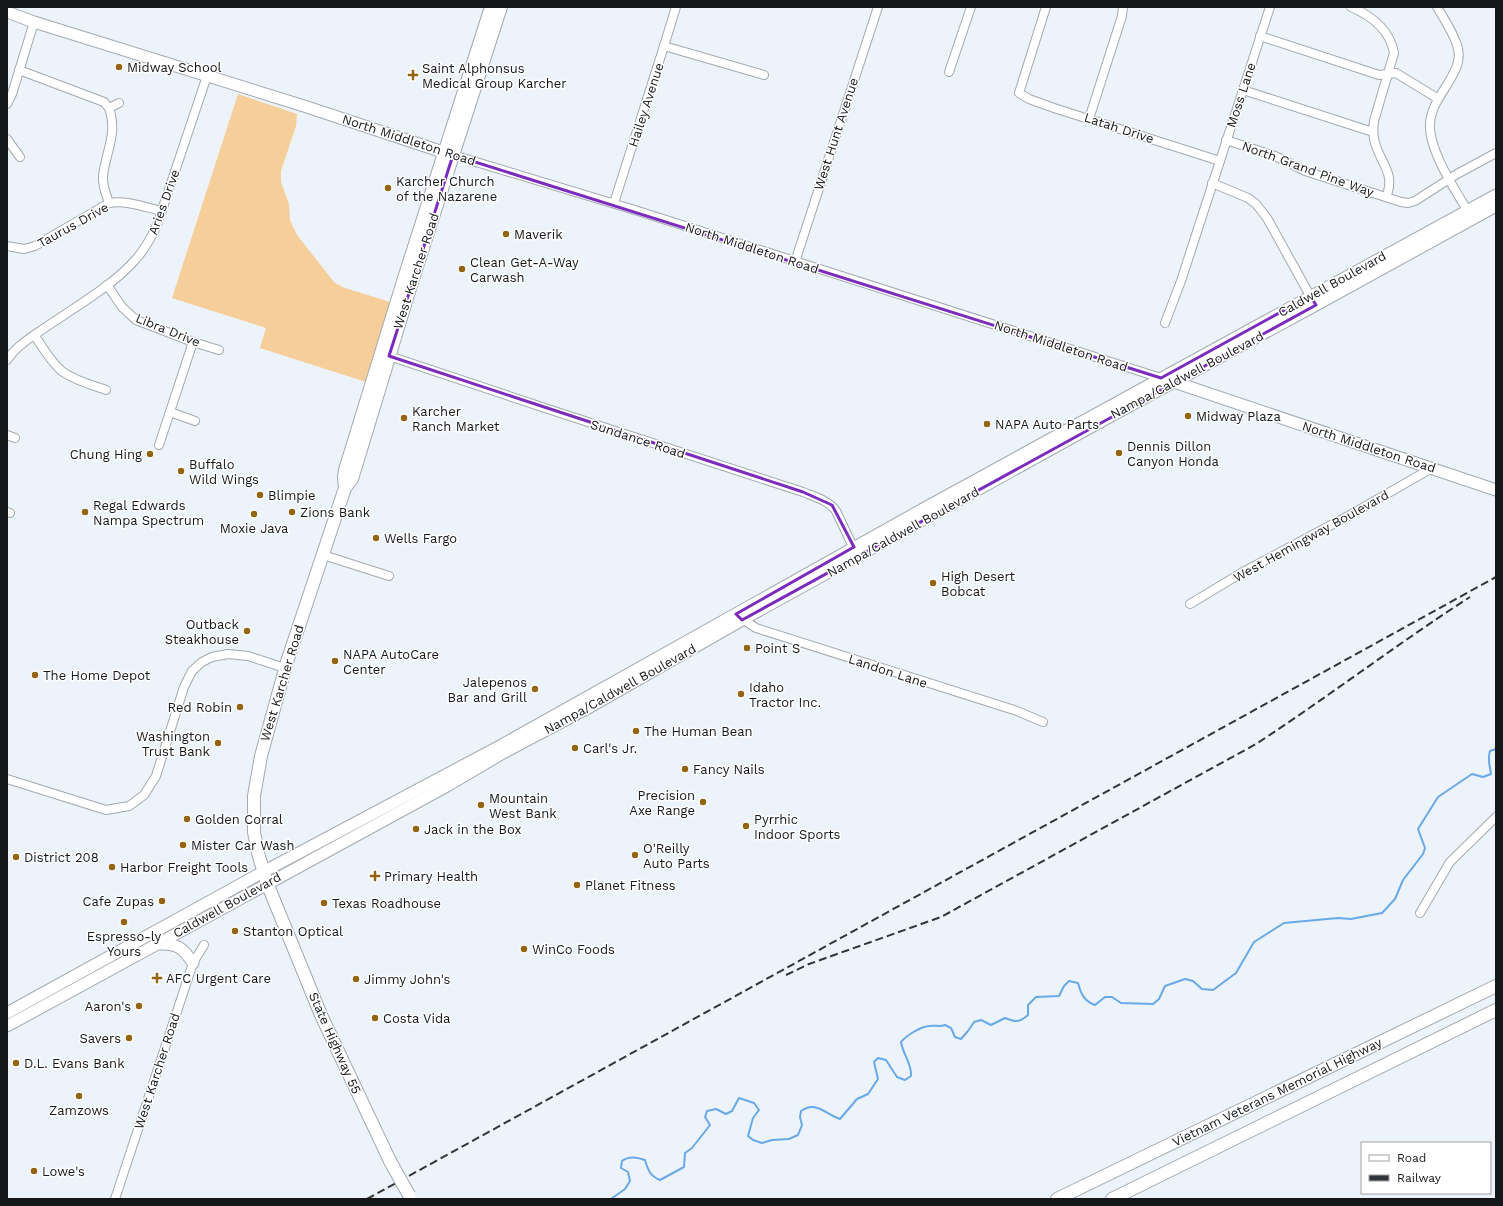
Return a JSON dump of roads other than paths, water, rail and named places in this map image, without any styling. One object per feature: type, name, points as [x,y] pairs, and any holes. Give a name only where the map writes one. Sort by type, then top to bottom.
[{"type":"highway","name":"West Karcher Road","points":[[267,883],[258,853],[254,832],[254,796],[260,756],[286,668],[345,488],[352,479],[449,154],[491,7]]},
{"type":"highway","name":"West Karcher Road","points":[[345,488],[344,477],[348,462],[449,154],[501,7]]},
{"type":"highway","name":"State Highway 55","points":[[267,883],[321,1015],[390,1161],[410,1197]]},
{"type":"highway","name":"Vietnam Veterans Memorial Highway","points":[[1058,1199],[1496,986]]},
{"type":"highway","points":[[1112,1199],[1496,1010]]},
{"type":"highway","points":[[1124,1199],[1166,1173]]},
{"type":"main road","name":"North Middleton Road","points":[[7,12],[34,22],[304,106],[449,154]]},
{"type":"main road","name":"Caldwell Boulevard","points":[[1361,280],[1470,215],[1496,195]]},
{"type":"main road","name":"Caldwell Boulevard","points":[[856,552],[1161,378],[1313,301],[1470,215],[1496,206]]},
{"type":"main road","name":"Nampa/Caldwell Boulevard","points":[[444,782],[856,552],[1174,382],[1313,301],[1361,280]]},
{"type":"main road","name":"North Middleton Road","points":[[1161,378],[1496,490]]},
{"type":"main road","name":"Caldwell Boulevard","points":[[7,1014],[263,872],[444,782]]},
{"type":"main road","name":"Caldwell Boulevard","points":[[7,1026],[267,883],[444,782]]},
{"type":"main road","points":[[154,945],[170,943],[181,948],[193,962]]},
{"type":"street","name":"Hailey Avenue","points":[[614,203],[676,7]]},
{"type":"street","name":"West Hunt Avenue","points":[[795,262],[878,7]]},
{"type":"street","points":[[949,72],[971,7]]},
{"type":"street","name":"Latah Drive","points":[[1046,7],[1019,93],[1029,99],[1220,161]]},
{"type":"street","points":[[1089,119],[1120,22],[1123,7]]},
{"type":"street","name":"Moss Lane","points":[[1165,323],[1270,7]]},
{"type":"street","points":[[1352,7],[1367,14],[1378,22],[1392,44],[1394,53],[1374,121],[1373,132],[1375,143],[1389,178],[1389,189],[1386,197]]},
{"type":"street","points":[[1437,7],[1457,45],[1459,55],[1456,69],[1437,98],[1432,112],[1430,134],[1434,150],[1470,215]]},
{"type":"street","points":[[7,104],[20,70],[34,22]]},
{"type":"street","points":[[1260,36],[1379,75],[1396,73],[1437,98]]},
{"type":"street","points":[[664,46],[764,75]]},
{"type":"street","points":[[20,70],[104,102],[109,108],[112,117],[113,129],[103,177],[104,188],[109,203]]},
{"type":"street","name":"Aries Drive","points":[[7,360],[11,353],[34,335],[107,285],[136,260],[147,246],[162,211],[208,76]]},
{"type":"street","points":[[1243,90],[1373,132]]},
{"type":"street","points":[[109,108],[119,103]]},
{"type":"street","points":[[7,139],[20,157]]},
{"type":"street","name":"North Grand Pine Way","points":[[1226,140],[1275,156],[1305,171],[1408,203],[1415,201],[1496,153]]},
{"type":"street","name":"North Middleton Road","points":[[449,154],[614,203],[1161,378]]},
{"type":"street","points":[[1212,183],[1248,198],[1256,204],[1267,218],[1313,301]]},
{"type":"street","name":"Taurus Drive","points":[[7,246],[24,249],[35,246],[109,203],[131,203],[162,211]]},
{"type":"street","name":"Libra Drive","points":[[107,285],[122,307],[136,320],[193,342],[219,350]]},
{"type":"street","points":[[34,335],[51,359],[63,371],[78,380],[106,390]]},
{"type":"street","points":[[159,446],[193,342]]},
{"type":"street","name":"Sundance Road","points":[[389,356],[555,412],[803,492],[823,500],[832,505],[836,511],[856,552]]},
{"type":"street","points":[[170,412],[195,421]]},
{"type":"street","name":"West Hemingway Boulevard","points":[[1190,604],[1243,572],[1350,515],[1432,468]]},
{"type":"street","points":[[323,556],[388,576]]},
{"type":"street","name":"Landon Lane","points":[[739,617],[756,628],[1017,712],[1043,722]]},
{"type":"street","points":[[7,779],[106,810],[128,806],[144,795],[156,776],[184,687],[192,671],[202,662],[212,657],[228,654],[248,656],[286,668]]},
{"type":"street","points":[[1420,913],[1450,862],[1496,817]]},
{"type":"street","name":"West Karcher Road","points":[[115,1199],[193,962],[204,945]]},
{"type":"waterway","points":[[611,1199],[625,1189],[630,1181],[628,1172],[621,1168],[622,1161],[627,1158],[639,1158],[645,1160],[650,1172],[654,1177],[660,1180],[684,1167],[685,1153],[692,1148],[710,1125],[705,1117],[707,1111],[716,1109],[726,1114],[732,1111],[739,1098],[754,1103],[759,1110],[753,1118],[748,1136],[753,1140],[762,1143],[772,1140],[789,1139],[798,1135],[802,1125],[800,1117],[801,1111],[806,1108],[816,1107],[840,1119],[857,1099],[868,1094],[878,1079],[874,1062],[878,1058],[886,1060],[897,1077],[905,1080],[911,1076],[909,1063],[901,1042],[910,1034],[922,1028],[945,1025],[951,1028],[955,1037],[961,1039],[974,1022],[981,1020],[991,1025],[1005,1018],[1019,1021],[1028,1015],[1028,1005],[1036,997],[1059,996],[1064,986],[1069,981],[1078,983],[1080,991],[1084,997],[1095,1005],[1105,997],[1112,997],[1121,1003],[1153,1004],[1159,999],[1165,986],[1185,979],[1193,981],[1202,989],[1213,990],[1236,973],[1254,942],[1284,923],[1338,918],[1351,919],[1382,913],[1395,899],[1403,880],[1423,854],[1425,848],[1418,829],[1438,797],[1472,774],[1483,777],[1491,774],[1489,754],[1490,751],[1496,749]]},
{"type":"railway","points":[[367,1199],[1496,577]]},
{"type":"railway","points":[[786,975],[809,964],[941,917],[1256,744],[1470,597]]},
{"type":"place","name":"Midway School","points":[[119,67]]},
{"type":"place","name":"Saint Alphonsus Medical Group Karcher","points":[[413,75]]},
{"type":"place","name":"Karcher Church of the Nazarene","points":[[388,188]]},
{"type":"place","name":"Maverik","points":[[506,234]]},
{"type":"place","name":"Clean Get-A-Way Carwash","points":[[462,269]]},
{"type":"place","name":"Midway Plaza","points":[[1188,416]]},
{"type":"place","name":"Karcher Ranch Market","points":[[404,418]]},
{"type":"place","name":"NAPA Auto Parts","points":[[987,424]]},
{"type":"place","name":"Dennis Dillon Canyon Honda","points":[[1119,453]]},
{"type":"place","name":"Chung Hing","points":[[150,454]]},
{"type":"place","name":"Buffalo Wild Wings","points":[[181,471]]},
{"type":"place","name":"Blimpie","points":[[260,495]]},
{"type":"place","name":"Regal Edwards Nampa Spectrum","points":[[85,512]]},
{"type":"place","name":"Zions Bank","points":[[292,512]]},
{"type":"place","name":"Moxie Java","points":[[254,514]]},
{"type":"place","name":"Wells Fargo","points":[[376,538]]},
{"type":"place","name":"High Desert Bobcat","points":[[933,583]]},
{"type":"place","name":"Outback Steakhouse","points":[[247,631]]},
{"type":"place","name":"Point S","points":[[747,648]]},
{"type":"place","name":"NAPA AutoCare Center","points":[[335,661]]},
{"type":"place","name":"The Home Depot","points":[[35,675]]},
{"type":"place","name":"Jalepenos Bar and Grill","points":[[535,689]]},
{"type":"place","name":"Idaho Tractor Inc.","points":[[741,694]]},
{"type":"place","name":"Red Robin","points":[[240,707]]},
{"type":"place","name":"The Human Bean","points":[[636,731]]},
{"type":"place","name":"Washington Trust Bank","points":[[218,743]]},
{"type":"place","name":"Carl's Jr.","points":[[575,748]]},
{"type":"place","name":"Fancy Nails","points":[[685,769]]},
{"type":"place","name":"Precision Axe Range","points":[[703,802]]},
{"type":"place","name":"Mountain West Bank","points":[[481,805]]},
{"type":"place","name":"Golden Corral","points":[[187,819]]},
{"type":"place","name":"Pyrrhic Indoor Sports","points":[[746,826]]},
{"type":"place","name":"Jack in the Box","points":[[416,829]]},
{"type":"place","name":"Mister Car Wash","points":[[183,845]]},
{"type":"place","name":"O'Reilly Auto Parts","points":[[635,855]]},
{"type":"place","name":"District 208","points":[[16,857]]},
{"type":"place","name":"Harbor Freight Tools","points":[[112,867]]},
{"type":"place","name":"Primary Health","points":[[375,876]]},
{"type":"place","name":"Planet Fitness","points":[[577,885]]},
{"type":"place","name":"Cafe Zupas","points":[[162,901]]},
{"type":"place","name":"Texas Roadhouse","points":[[324,903]]},
{"type":"place","name":"Espresso-ly Yours","points":[[124,922]]},
{"type":"place","name":"Stanton Optical","points":[[235,931]]},
{"type":"place","name":"WinCo Foods","points":[[524,949]]},
{"type":"place","name":"AFC Urgent Care","points":[[157,978]]},
{"type":"place","name":"Jimmy John's","points":[[356,979]]},
{"type":"place","name":"Aaron's","points":[[139,1006]]},
{"type":"place","name":"Costa Vida","points":[[375,1018]]},
{"type":"place","name":"Savers","points":[[129,1038]]},
{"type":"place","name":"D.L. Evans Bank","points":[[16,1063]]},
{"type":"place","name":"Zamzows","points":[[79,1096]]},
{"type":"place","name":"Lowe's","points":[[34,1171]]}]
